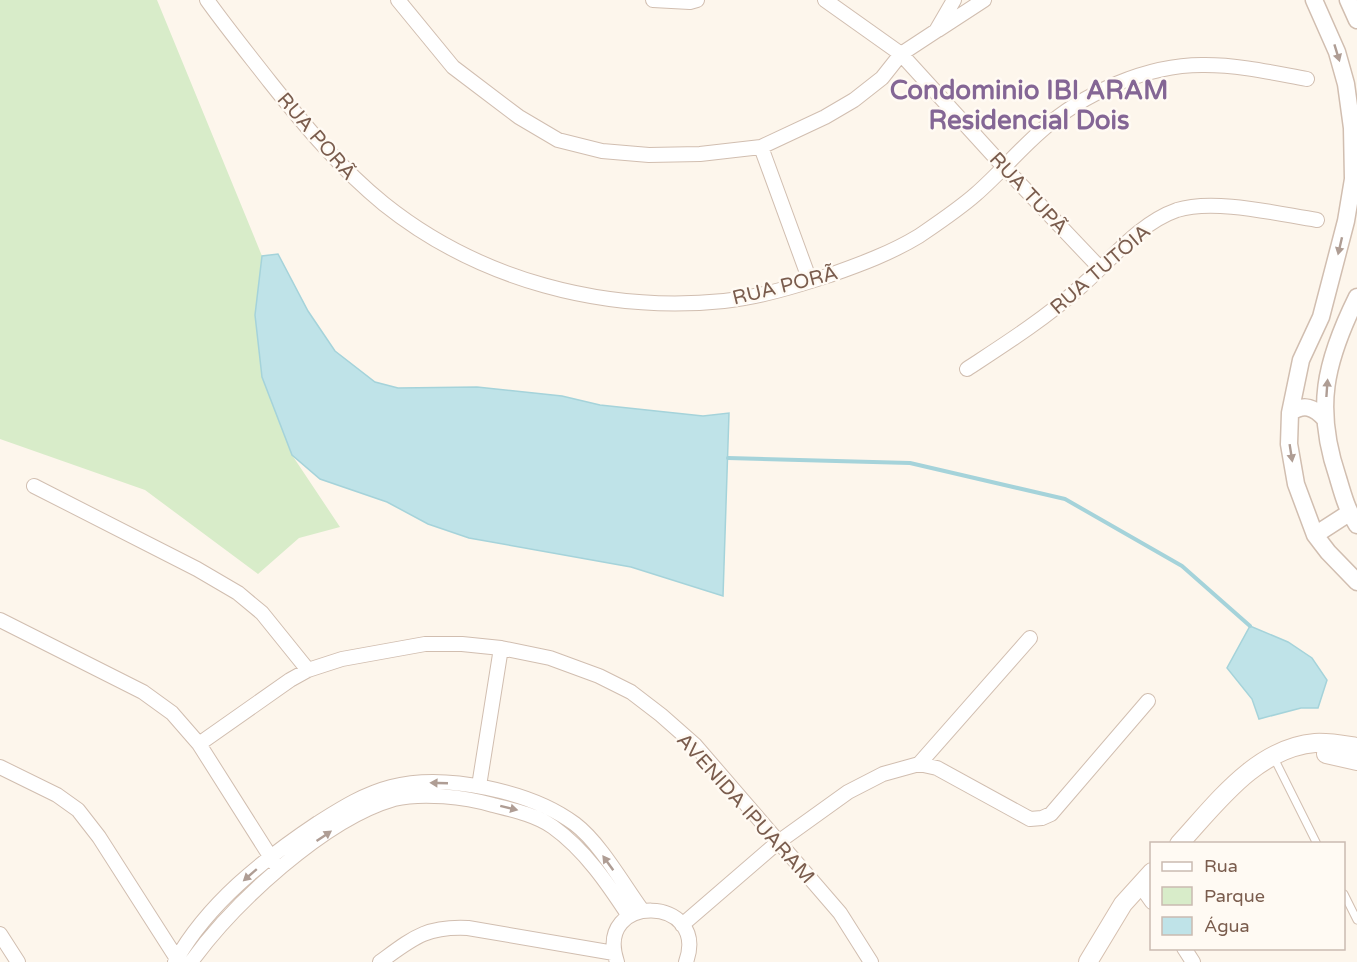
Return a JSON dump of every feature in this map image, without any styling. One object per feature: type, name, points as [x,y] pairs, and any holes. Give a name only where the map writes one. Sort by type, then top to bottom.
[{"type":"main road","points":[[1180,842],[1254,767],[1279,753],[1316,743],[1357,747]]},
{"type":"main road","points":[[1279,753],[1357,761]]},
{"type":"main road","points":[[1088,962],[1123,904],[1146,879]]},
{"type":"street","name":"RUA PORÃ","points":[[207,0],[305,126],[352,177],[387,206],[436,241],[484,266],[577,295],[629,300],[723,301],[751,297],[871,261],[918,236],[976,194],[1040,131],[1070,107],[1106,87],[1164,69],[1203,64],[1251,68],[1308,79]]},
{"type":"street","points":[[398,0],[453,67],[519,117],[558,140],[602,151],[649,155],[700,154],[761,147],[825,117],[854,100],[882,78],[901,54],[984,0]]},
{"type":"street","points":[[653,0],[690,2],[697,0]]},
{"type":"street","name":"RUA TUPÃ","points":[[825,0],[901,54],[1099,267]]},
{"type":"street","points":[[936,31],[954,0]]},
{"type":"street","points":[[1348,0],[1357,20]]},
{"type":"street","points":[[1318,4],[1337,52],[1346,84],[1354,129],[1353,179],[1346,220],[1321,317],[1301,360],[1290,413],[1289,444],[1296,484],[1315,535],[1357,582]]},
{"type":"street","points":[[761,147],[810,281]]},
{"type":"street","name":"RUA TUTÓIA","points":[[967,369],[1043,318],[1080,288],[1099,267],[1136,235],[1160,218],[1178,210],[1203,207],[1237,208],[1317,220]]},
{"type":"street","points":[[1315,535],[1353,519],[1333,463],[1324,418],[1328,369],[1334,349],[1357,297]]},
{"type":"street","points":[[1290,413],[1297,408],[1306,407],[1312,408],[1324,418]]},
{"type":"street","points":[[34,486],[197,569],[238,593],[262,613],[308,670]]},
{"type":"street","points":[[0,620],[143,692],[172,713],[199,744],[278,870]]},
{"type":"street","points":[[919,764],[1030,638]]},
{"type":"street","name":"AVENIDA IPUARAM","points":[[199,744],[290,680],[308,670],[342,659],[425,644],[462,644],[501,648],[550,658],[599,676],[631,692],[695,745],[777,843],[840,913],[871,962]]},
{"type":"street","points":[[479,786],[501,648]]},
{"type":"street","points":[[682,925],[777,843],[848,792],[883,774],[919,764],[937,768],[1030,819],[1042,818],[1051,814],[1148,701]]},
{"type":"street","points":[[0,767],[57,795],[78,810],[99,837],[177,961],[218,905],[270,857],[347,805],[382,790],[419,783],[479,786],[525,797],[555,811],[590,838],[635,913]]},
{"type":"street","points":[[191,962],[246,897],[323,836],[380,804],[420,796],[484,802],[520,812],[551,826],[569,840],[635,913]]},
{"type":"street","points":[[1146,879],[1150,894]]},
{"type":"street","points":[[380,962],[424,932],[448,927],[468,928],[615,958],[614,939],[620,926],[635,913],[662,911],[672,915],[687,933],[688,961]]},
{"type":"street","points":[[0,934],[18,962]]},
{"type":"lane","points":[[1279,753],[1317,842]]},
{"type":"lane","points":[[1345,896],[1357,920]]},
{"type":"green space","points":[[0,0],[157,0],[262,256],[255,315],[262,377],[292,455],[340,527],[299,538],[258,574],[145,490],[0,439]]},
{"type":"water","points":[[278,254],[308,311],[335,351],[375,382],[398,388],[477,387],[562,396],[600,405],[703,416],[729,413],[723,596],[631,567],[469,538],[428,524],[387,502],[320,479],[292,455],[262,377],[255,315],[262,256]]},
{"type":"water","points":[[1250,626],[1288,642],[1312,658],[1327,680],[1318,708],[1301,708],[1259,719],[1252,699],[1227,668]]},
{"type":"waterway","points":[[728,458],[910,463],[1065,499],[1182,566],[1250,626]]},
{"type":"district","name":"Condominio IBI ARAM Residencial Dois","points":[[1029,105]]}]
